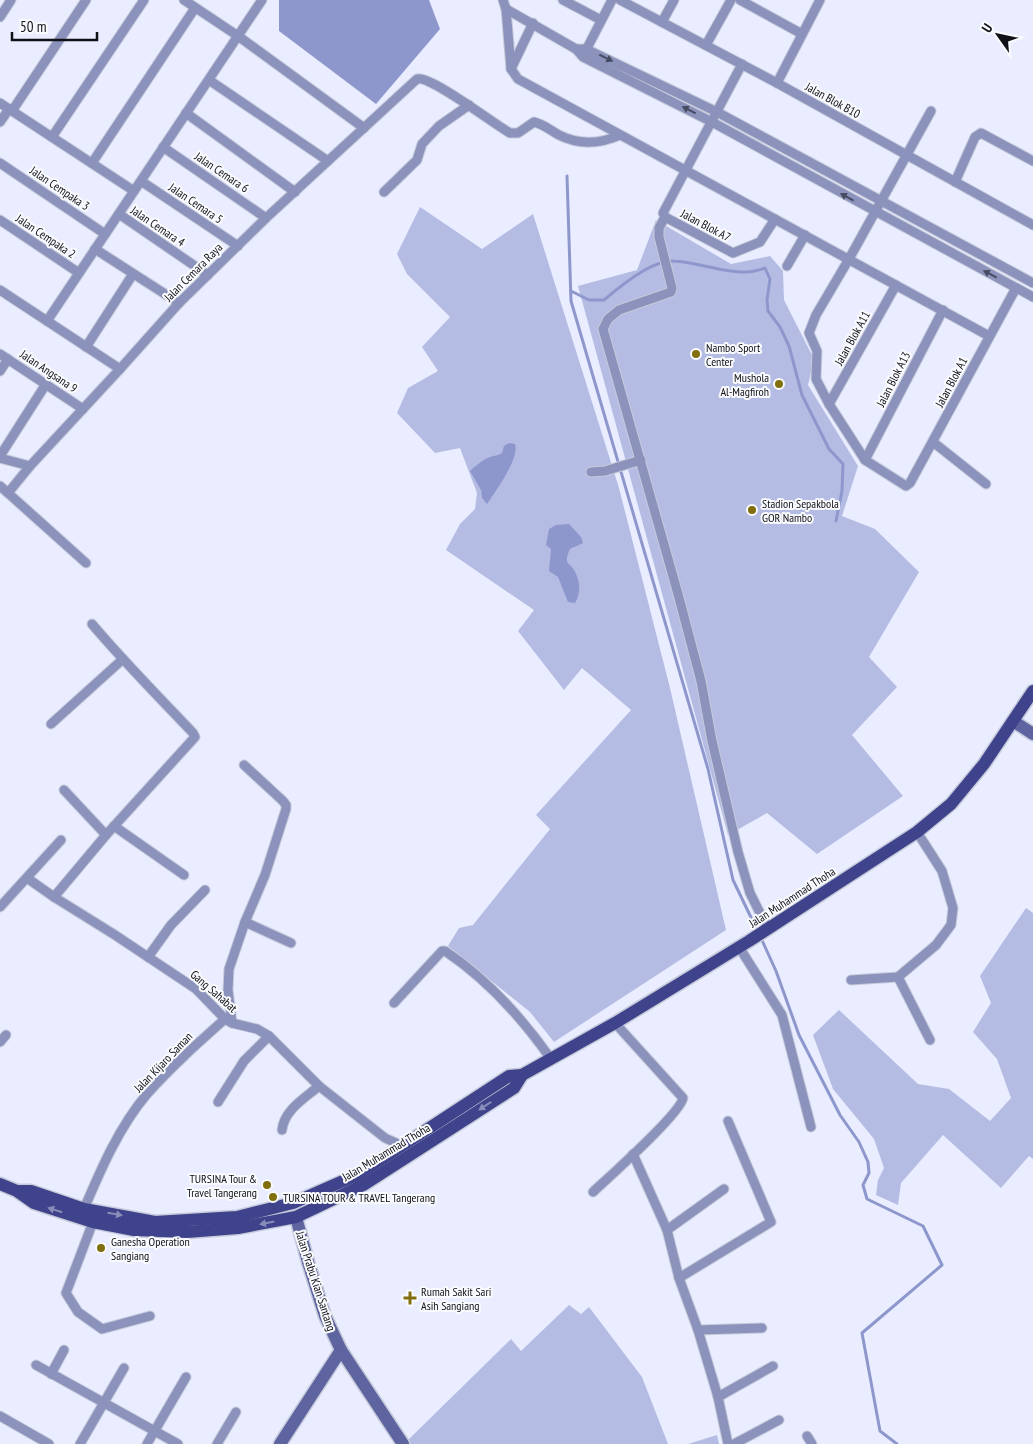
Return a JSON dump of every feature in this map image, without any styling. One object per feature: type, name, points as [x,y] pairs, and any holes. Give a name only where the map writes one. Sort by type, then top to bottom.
[{"type":"main road","name":"Jalan Muhammad Thoha","points":[[0,1184],[17,1191],[34,1203],[93,1222],[134,1230],[187,1232],[237,1222],[362,1179],[403,1146],[509,1076],[522,1075],[615,1024],[741,946],[917,832],[951,804],[984,764],[1033,691]]},
{"type":"main road","points":[[1013,721],[1033,734]]},
{"type":"main road","name":"Jalan Muhammad Thoha","points":[[17,1191],[31,1191],[84,1209],[155,1222],[237,1222],[296,1217],[514,1088],[522,1075]]},
{"type":"main road","name":"Jalan Prabu Kian Santang","points":[[296,1217],[322,1307],[341,1350],[403,1444]]},
{"type":"main road","points":[[280,1444],[341,1350]]},
{"type":"street","points":[[0,17],[11,0]]},
{"type":"street","points":[[0,122],[86,0]]},
{"type":"street","points":[[52,137],[144,0]]},
{"type":"street","points":[[184,0],[238,36],[364,128]]},
{"type":"street","points":[[47,321],[262,0]]},
{"type":"street","points":[[563,0],[601,20]]},
{"type":"street","points":[[585,53],[612,0]]},
{"type":"street","name":"Jalan Blok B10","points":[[620,0],[777,83],[1033,225]]},
{"type":"street","points":[[662,22],[674,0]]},
{"type":"street","points":[[706,45],[731,0]]},
{"type":"street","points":[[740,0],[757,4],[802,34]]},
{"type":"street","points":[[777,83],[820,0]]},
{"type":"street","points":[[504,4],[585,53],[1033,297]]},
{"type":"street","points":[[504,4],[511,69],[518,79],[990,336]]},
{"type":"street","points":[[92,163],[195,8]]},
{"type":"street","points":[[511,69],[533,23]]},
{"type":"street","points":[[585,53],[717,112],[1033,283]]},
{"type":"street","name":"Jalan Blok A7","points":[[742,64],[663,213],[664,217],[733,253],[759,243],[775,219]]},
{"type":"street","name":"Jalan Cemara Raya","points":[[8,493],[30,466],[178,303],[411,83],[420,78],[468,105]]},
{"type":"street","points":[[209,80],[328,161]]},
{"type":"street","points":[[0,103],[134,191]]},
{"type":"street","points":[[384,192],[417,160],[422,144],[439,126],[468,105],[510,133],[518,133],[534,122],[577,142],[592,143],[620,135]]},
{"type":"street","points":[[865,460],[829,404],[816,379],[817,351],[809,333],[816,315],[931,111]]},
{"type":"street","points":[[186,113],[295,192]]},
{"type":"street","points":[[955,182],[975,137],[982,133],[1033,161]]},
{"type":"street","name":"Jalan Cemara 6","points":[[163,148],[266,218]]},
{"type":"street","name":"Jalan Cempaka 3","points":[[0,163],[105,234]]},
{"type":"street","name":"Jalan Cemara 5","points":[[141,181],[238,246]]},
{"type":"street","name":"Jalan Cemara 4","points":[[118,214],[208,275]]},
{"type":"street","points":[[664,217],[659,228],[659,237],[672,288],[671,292],[619,310],[608,318],[603,329],[700,681],[738,852],[750,893],[765,930]]},
{"type":"street","name":"Jalan Cempaka 2","points":[[0,220],[79,273]]},
{"type":"street","points":[[788,266],[805,235]]},
{"type":"street","points":[[95,249],[178,303]]},
{"type":"street","points":[[86,347],[133,274]]},
{"type":"street","name":"Jalan Blok A11","points":[[829,404],[896,285]]},
{"type":"street","name":"Jalan Blok A1","points":[[865,460],[906,486],[913,479],[1016,288]]},
{"type":"street","points":[[0,290],[120,369]]},
{"type":"street","name":"Jalan Blok A13","points":[[865,460],[942,310]]},
{"type":"street","points":[[0,371],[4,357]]},
{"type":"street","name":"Jalan Angsana 9","points":[[4,357],[83,409]]},
{"type":"street","points":[[30,466],[0,457],[46,384]]},
{"type":"street","points":[[933,442],[986,484]]},
{"type":"street","points":[[592,472],[612,469],[640,460]]},
{"type":"street","points":[[0,486],[86,563]]},
{"type":"street","points":[[54,897],[106,835],[195,737],[194,733],[122,660],[92,624]]},
{"type":"street","points":[[51,724],[122,660]]},
{"type":"street","points":[[228,1021],[229,969],[245,922],[265,875],[286,809],[283,801],[244,765]]},
{"type":"street","points":[[64,790],[106,835]]},
{"type":"street","points":[[114,826],[184,875]]},
{"type":"street","points":[[851,980],[898,977],[936,945],[951,925],[953,908],[942,871],[917,832]]},
{"type":"street","points":[[0,907],[61,840]]},
{"type":"street","name":"Gang Sahabat","points":[[27,878],[196,989],[228,1021],[256,1029],[269,1036],[319,1086],[385,1138],[403,1146]]},
{"type":"street","points":[[148,956],[171,925],[205,890]]},
{"type":"street","points":[[245,922],[291,943]]},
{"type":"street","points":[[741,946],[782,1015],[812,1127]]},
{"type":"street","points":[[394,1003],[442,951],[445,951],[494,991],[518,1016],[551,1059]]},
{"type":"street","points":[[898,977],[930,1040]]},
{"type":"street","name":"Jalan Kijaro Saman","points":[[84,1209],[115,1142],[146,1095],[182,1056],[228,1021]]},
{"type":"street","points":[[593,1192],[676,1110],[683,1098],[615,1024]]},
{"type":"street","points":[[218,1102],[244,1061],[269,1036]]},
{"type":"street","points":[[282,1130],[283,1120],[288,1112],[319,1086]]},
{"type":"street","points":[[679,1278],[771,1222],[728,1120]]},
{"type":"street","points":[[633,1154],[667,1230],[679,1278],[698,1330],[718,1397],[728,1444]]},
{"type":"street","points":[[667,1230],[724,1190]]},
{"type":"street","points":[[93,1222],[66,1293],[78,1312],[102,1329],[150,1316]]},
{"type":"street","points":[[698,1330],[762,1328]]},
{"type":"street","points":[[52,1374],[64,1350]]},
{"type":"street","points":[[36,1365],[178,1444]]},
{"type":"street","points":[[718,1397],[773,1366]]},
{"type":"street","points":[[80,1444],[124,1368]]},
{"type":"street","points":[[147,1444],[186,1377]]},
{"type":"street","points":[[216,1444],[236,1412]]},
{"type":"street","points":[[0,1416],[49,1444]]},
{"type":"street","points":[[734,1444],[779,1420]]},
{"type":"shaded area","points":[[279,0],[429,0],[440,29],[376,104],[279,31]]},
{"type":"shaded area","points":[[420,207],[482,249],[533,214],[619,488],[670,688],[726,930],[554,1042],[530,1012],[448,946],[459,928],[473,925],[550,829],[536,815],[631,710],[582,668],[564,690],[518,631],[534,610],[446,550],[460,524],[475,509],[477,493],[460,448],[435,453],[397,413],[408,388],[438,371],[422,347],[450,317],[407,274],[397,254]]},
{"type":"shaded area","points":[[656,220],[731,264],[770,256],[783,271],[784,300],[814,359],[808,385],[858,466],[842,516],[875,529],[919,572],[869,657],[897,687],[852,735],[903,796],[817,854],[767,813],[728,835],[578,286],[637,270]]},
{"type":"shaded area","points":[[509,443],[515,444],[514,458],[506,475],[487,504],[482,498],[481,490],[470,471],[485,459],[502,453],[504,446]]},
{"type":"shaded area","points":[[569,524],[581,537],[583,543],[570,549],[567,558],[567,562],[575,571],[578,580],[579,594],[575,603],[568,602],[558,577],[549,571],[551,549],[546,545],[549,529],[556,525]]},
{"type":"shaded area","points":[[1026,908],[1033,913],[1033,1159],[1029,1156],[1001,1188],[943,1135],[901,1183],[898,1205],[876,1195],[878,1180],[884,1168],[874,1139],[833,1089],[813,1035],[839,1010],[918,1084],[949,1089],[990,1121],[1011,1098],[997,1059],[973,1032],[991,1003],[980,976]]},
{"type":"shaded area","points":[[569,1305],[581,1314],[589,1307],[642,1377],[668,1444],[407,1444],[406,1442],[511,1339],[521,1351]]},
{"type":"shaded area","points":[[717,1435],[719,1444],[688,1444]]},
{"type":"waterway","points":[[567,176],[571,301],[708,769],[733,880],[758,932]]},
{"type":"waterway","points":[[571,291],[589,300],[604,300],[618,288],[647,269],[656,264],[674,261],[738,272],[751,272],[765,268],[770,279],[767,300],[768,311],[780,327],[789,346],[802,395],[829,449],[843,464],[842,491],[836,521]]},
{"type":"waterway","points":[[761,938],[776,971],[799,1035],[840,1115],[859,1142],[868,1162],[869,1173],[863,1185],[867,1199],[923,1226],[942,1265],[862,1333],[880,1431],[897,1444]]},
{"type":"place","name":"Nambo Sport Center","points":[[696,354]]},
{"type":"place","name":"Mushola Al-Magfiroh","points":[[779,384]]},
{"type":"place","name":"Stadion Sepakbola GOR Nambo","points":[[752,510]]},
{"type":"place","name":"TURSINA Tour & Travel Tangerang","points":[[267,1185]]},
{"type":"place","name":"TURSINA TOUR & TRAVEL Tangerang","points":[[273,1197]]},
{"type":"place","name":"Ganesha Operation Sangiang","points":[[101,1248]]},
{"type":"place","name":"Rumah Sakit Sari Asih Sangiang","points":[[410,1298]]}]
